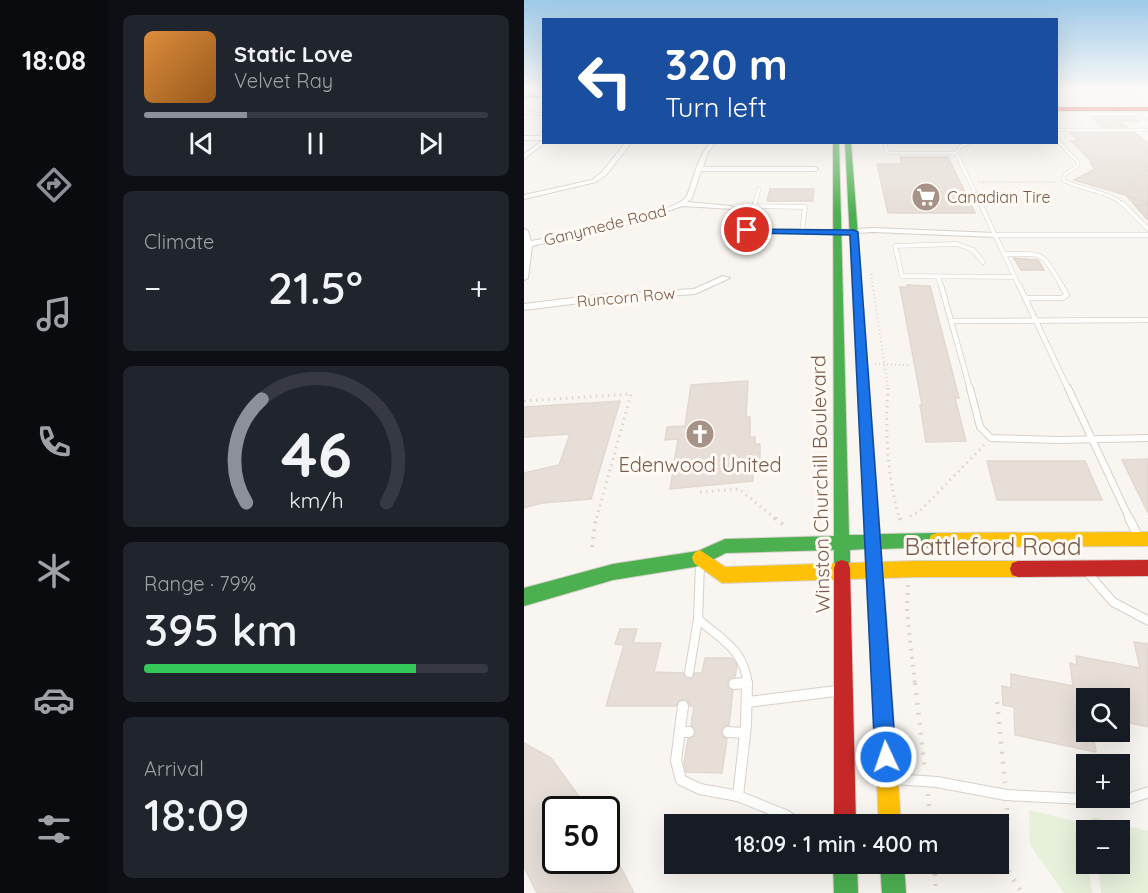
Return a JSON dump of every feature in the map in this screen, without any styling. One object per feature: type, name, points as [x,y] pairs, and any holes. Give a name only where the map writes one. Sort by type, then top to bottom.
[{"type":"main road","name":"Winston Churchill Boulevard","points":[[836,144],[845,814]]},
{"type":"main road","points":[[848,144],[889,814]]},
{"type":"main road","name":"Battleford Road","points":[[524,597],[621,570],[700,558],[725,546],[873,541],[1144,539]]},
{"type":"main road","name":"Battleford Road","points":[[700,558],[722,575],[875,570],[1148,568]]},
{"type":"main road","points":[[845,874],[846,893]]},
{"type":"main road","points":[[893,874],[894,893]]},
{"type":"street","points":[[524,138],[542,140]]},
{"type":"street","points":[[524,157],[542,142]]},
{"type":"street","points":[[524,196],[594,182],[600,178],[618,152],[628,144]]},
{"type":"street","name":"Ganymede Road","points":[[528,243],[656,215],[684,204],[689,198],[706,152],[712,144]]},
{"type":"street","points":[[700,170],[815,170]]},
{"type":"street","points":[[684,204],[731,208]]},
{"type":"street","points":[[524,231],[528,243],[524,278]]},
{"type":"street","points":[[837,232],[899,236],[995,235]]},
{"type":"street","name":"Runcorn Row","points":[[524,307],[597,298],[695,291],[726,278]]},
{"type":"lane","points":[[1058,142],[1078,162],[1078,166],[1063,177],[1063,180],[1117,199],[1148,230]]},
{"type":"lane","points":[[885,144],[887,153],[956,153]]},
{"type":"lane","points":[[956,153],[960,147],[967,144]]},
{"type":"lane","points":[[956,153],[1092,439],[1144,539]]},
{"type":"lane","points":[[759,189],[747,230],[837,232]]},
{"type":"lane","points":[[753,206],[805,207],[802,232]]},
{"type":"lane","points":[[995,235],[1148,235]]},
{"type":"lane","points":[[983,262],[973,250],[957,244],[897,244],[895,246],[902,276],[1015,277]]},
{"type":"lane","points":[[1004,254],[1038,254],[1044,257],[1067,295],[1062,298],[1025,298]]},
{"type":"lane","points":[[938,277],[953,321],[980,427],[991,438],[1148,438]]},
{"type":"lane","points":[[953,321],[1148,320]]},
{"type":"lane","points":[[689,673],[698,619],[700,558]]},
{"type":"lane","points":[[1085,568],[1104,596],[1130,613],[1148,621]]},
{"type":"lane","points":[[698,619],[741,657],[746,666],[748,702],[738,796]]},
{"type":"lane","points":[[734,684],[747,683]]},
{"type":"lane","points":[[748,702],[843,690]]},
{"type":"lane","points":[[683,706],[684,732],[674,768],[678,778],[688,785],[738,796],[783,814]]},
{"type":"lane","points":[[728,732],[745,733]]},
{"type":"lane","points":[[887,779],[937,782],[1006,795],[1122,801],[1148,792]]},
{"type":"path","points":[[1097,166],[1148,168]]},
{"type":"path","points":[[1117,193],[1148,168]]},
{"type":"path","points":[[970,183],[1067,182]]},
{"type":"path","points":[[1128,197],[1148,203]]},
{"type":"path","points":[[871,272],[888,399],[885,409],[891,475],[895,503],[902,522]]},
{"type":"path","points":[[862,364],[908,365]]},
{"type":"path","points":[[524,401],[631,394],[593,528],[592,547]]},
{"type":"path","points":[[910,516],[920,511],[991,438]]},
{"type":"path","points":[[700,492],[739,489],[786,527]]},
{"type":"path","points":[[910,596],[907,611],[924,761]]},
{"type":"path","points":[[998,702],[1007,814]]},
{"type":"path","points":[[929,800],[930,814]]},
{"type":"path","points":[[1009,872],[1022,893]]},
{"type":"path","points":[[935,874],[936,893]]},
{"type":"green space","points":[[1029,810],[1076,821],[1076,874],[1090,874],[1092,893],[1064,893],[1030,845]]},
{"type":"green space","points":[[1130,826],[1148,831],[1148,893],[1101,893],[1099,874],[1130,874]]},
{"type":"building","points":[[1071,133],[1135,133],[1148,144],[1148,220],[1126,195],[1074,180],[1095,169],[1090,163],[1093,163],[1071,141],[1078,141]]},
{"type":"building","name":"Canadian Tire","points":[[900,157],[948,157],[975,213],[888,213],[877,164],[902,164]]},
{"type":"building","points":[[770,189],[814,189],[813,201],[767,201]]},
{"type":"building","points":[[1014,258],[1038,260],[1044,270],[1021,270]]},
{"type":"building","points":[[907,285],[930,286],[959,398],[955,398],[966,441],[926,442],[920,405],[922,405],[900,287],[907,287]]},
{"type":"building","name":"Edenwood United","points":[[748,381],[746,417],[750,417],[750,438],[755,437],[755,444],[760,444],[760,471],[753,472],[753,481],[670,489],[678,439],[665,440],[667,427],[685,426],[691,385]]},
{"type":"building","points":[[620,401],[591,499],[542,503],[524,508],[524,473],[559,465],[570,434],[524,437],[524,407]]},
{"type":"building","points":[[1148,459],[1148,513],[1122,460]]},
{"type":"building","points":[[987,461],[1085,461],[1102,500],[997,500]]},
{"type":"building","points":[[620,629],[637,629],[633,643],[661,643],[654,672],[683,673],[686,678],[691,679],[695,673],[702,673],[705,658],[732,658],[737,665],[735,677],[729,679],[727,684],[733,691],[729,725],[724,726],[721,731],[722,736],[727,739],[722,773],[686,772],[684,763],[688,739],[693,738],[696,733],[691,725],[694,706],[690,706],[687,700],[680,700],[676,706],[606,706],[624,645],[615,644]]},
{"type":"building","points":[[1134,642],[1148,644],[1148,727],[1130,723],[1130,688],[1076,688],[1076,742],[1094,742],[1096,752],[1015,735],[1014,707],[1003,705],[1002,686],[1011,688],[1011,674],[1073,686],[1070,663],[1077,665],[1076,656],[1140,668]]},
{"type":"building","points":[[524,743],[551,758],[579,796],[542,796],[542,874],[620,874],[620,866],[634,893],[537,893],[524,867]]},
{"type":"traffic: fast","points":[[836,144],[842,568]]},
{"type":"traffic: fast","points":[[848,144],[878,625]]},
{"type":"traffic: fast","points":[[524,597],[613,572],[700,558],[725,546],[937,540]]},
{"type":"traffic: fast","points":[[845,874],[846,893]]},
{"type":"traffic: fast","points":[[893,874],[894,893]]},
{"type":"traffic: slow","points":[[937,540],[1149,539]]},
{"type":"traffic: slow","points":[[700,558],[722,575],[915,569],[1018,569]]},
{"type":"traffic: slow","points":[[878,625],[889,814]]},
{"type":"traffic: jam","points":[[842,568],[845,814]]},
{"type":"traffic: jam","points":[[1018,569],[1149,568]]},
{"type":"place","name":"Canadian Tire","points":[[926,197]]},
{"type":"place","name":"Edenwood United","points":[[700,434]]},
{"type":"route","points":[[747,230],[854,232],[886,757]]}]
